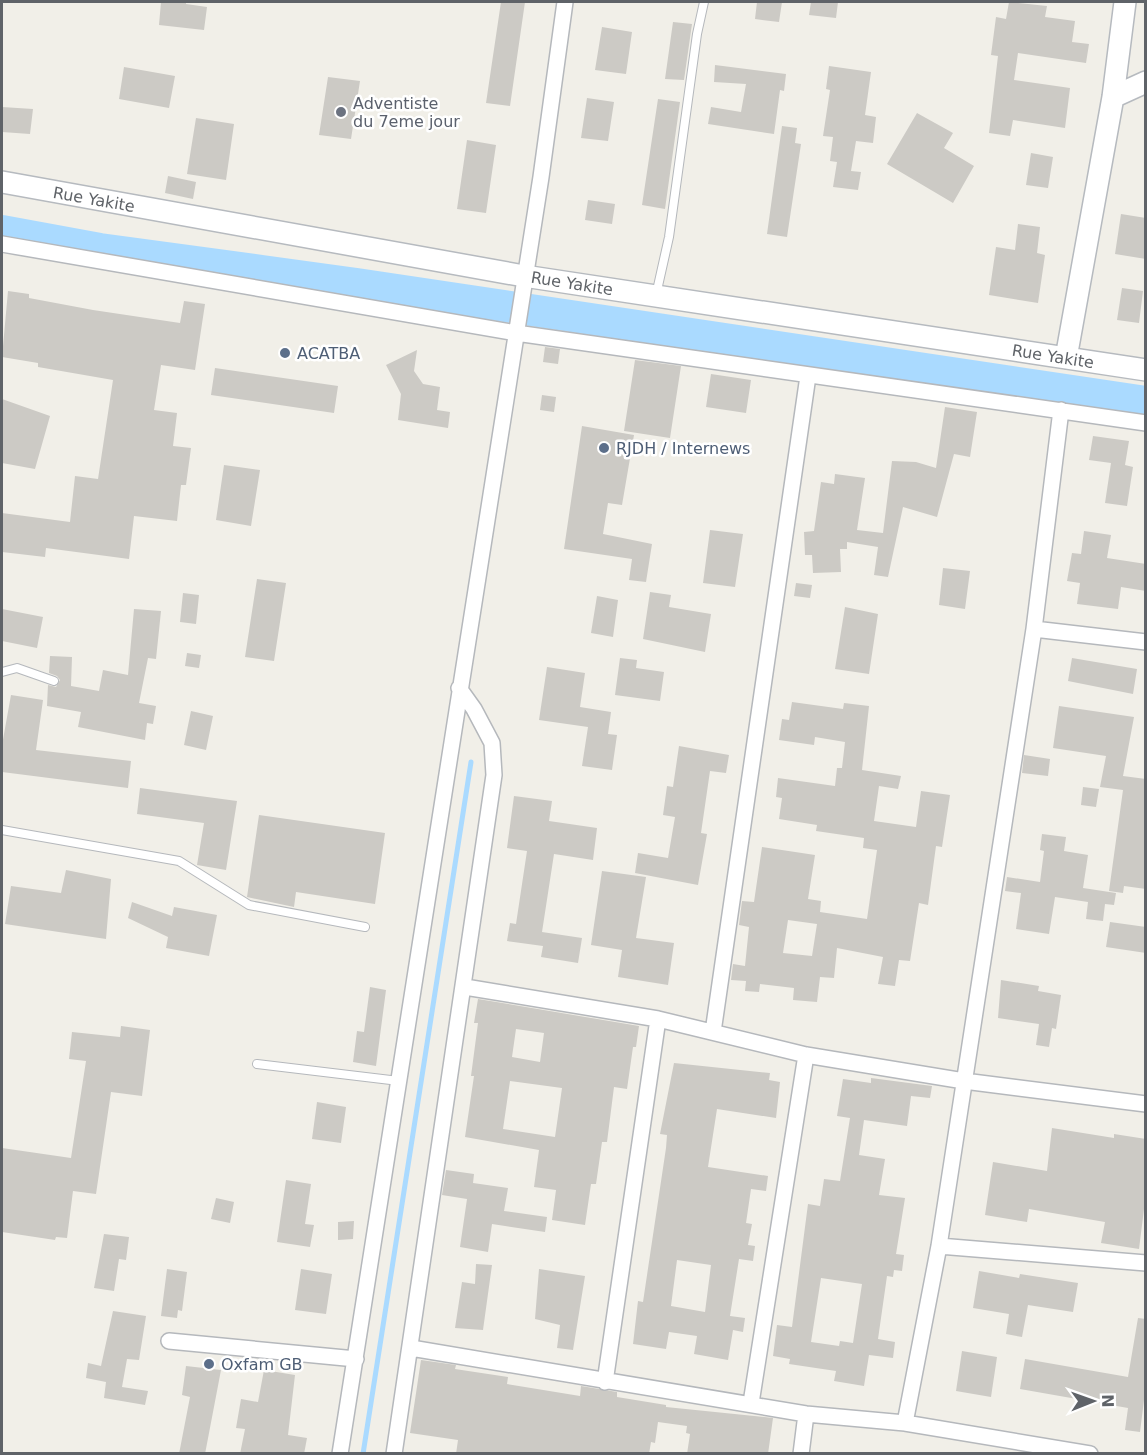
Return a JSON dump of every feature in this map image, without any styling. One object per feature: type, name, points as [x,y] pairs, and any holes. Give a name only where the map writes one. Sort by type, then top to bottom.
[{"type":"main road","points":[[1066,358],[1113,98],[1125,2]]},
{"type":"main road","points":[[1113,98],[1146,82]]},
{"type":"main road","name":"Rue Yakite","points":[[2,182],[524,276],[1146,370]]},
{"type":"street","points":[[340,1454],[541,177],[565,2]]},
{"type":"street","points":[[2,244],[516,333],[1146,423]]},
{"type":"street","points":[[712,1032],[808,376]]},
{"type":"street","points":[[905,1424],[939,1246],[1034,629],[1061,410]]},
{"type":"street","points":[[1034,629],[1146,642]]},
{"type":"street","points":[[394,1454],[465,987],[494,775],[492,742],[474,708],[459,688]]},
{"type":"street","points":[[465,987],[658,1019],[806,1054],[964,1081],[1146,1104]]},
{"type":"street","points":[[605,1382],[658,1019]]},
{"type":"street","points":[[751,1404],[806,1054]]},
{"type":"street","points":[[939,1246],[1146,1263]]},
{"type":"street","points":[[169,1341],[356,1359]]},
{"type":"street","points":[[411,1348],[806,1414],[905,1424],[1016,1448],[1090,1454]]},
{"type":"street","points":[[801,1454],[806,1414]]},
{"type":"lane","points":[[656,296],[669,237],[697,34],[704,2]]},
{"type":"lane","points":[[2,672],[17,668],[54,681]]},
{"type":"lane","points":[[2,830],[179,861],[249,905],[364,927]]},
{"type":"lane","points":[[257,1064],[399,1081]]},
{"type":"building","points":[[161,2],[186,2],[186,4],[207,7],[204,30],[159,25]]},
{"type":"building","points":[[501,2],[525,2],[510,106],[486,103]]},
{"type":"building","points":[[757,2],[782,2],[779,22],[755,19]]},
{"type":"building","points":[[811,2],[838,2],[836,18],[809,15]]},
{"type":"building","points":[[1009,2],[1047,6],[1045,17],[1075,21],[1072,42],[1089,44],[1086,63],[1018,53],[1014,80],[1070,88],[1065,128],[1013,120],[1010,136],[989,133],[998,56],[991,55],[996,17],[1006,19]]},
{"type":"building","points":[[673,22],[692,24],[684,80],[665,79]]},
{"type":"building","points":[[602,27],[632,32],[626,74],[595,70]]},
{"type":"building","points":[[715,65],[786,74],[784,91],[780,90],[774,134],[708,124],[711,107],[741,112],[746,84],[714,82]]},
{"type":"building","points":[[829,66],[871,72],[865,115],[876,117],[873,143],[856,141],[851,171],[861,172],[858,190],[833,187],[837,162],[830,161],[833,137],[823,136],[830,90],[826,89]]},
{"type":"building","points":[[124,67],[175,76],[169,108],[119,99]]},
{"type":"building","points":[[328,77],[360,81],[351,139],[319,135]]},
{"type":"building","points":[[587,98],[614,102],[608,141],[581,138]]},
{"type":"building","points":[[658,99],[680,102],[665,209],[642,205]]},
{"type":"building","points":[[2,107],[33,109],[30,134],[2,132]]},
{"type":"building","points":[[917,113],[953,133],[944,148],[974,166],[953,203],[887,164]]},
{"type":"building","points":[[196,118],[234,124],[226,180],[187,174]]},
{"type":"building","points":[[782,126],[797,128],[795,143],[801,144],[787,237],[767,234]]},
{"type":"building","points":[[467,140],[496,145],[486,213],[457,209]]},
{"type":"building","points":[[1031,153],[1053,157],[1048,188],[1026,185]]},
{"type":"building","points":[[168,176],[196,182],[193,199],[165,193]]},
{"type":"building","points":[[588,200],[615,204],[612,224],[585,220]]},
{"type":"building","points":[[1121,214],[1146,218],[1146,259],[1115,254]]},
{"type":"building","points":[[1018,224],[1040,227],[1037,253],[1045,255],[1038,303],[989,295],[996,247],[1015,250]]},
{"type":"building","points":[[1122,288],[1143,291],[1139,323],[1117,320]]},
{"type":"building","points":[[8,291],[29,294],[29,298],[93,310],[180,323],[184,301],[205,304],[195,370],[161,365],[154,410],[177,413],[173,446],[191,448],[186,485],[181,485],[177,521],[134,516],[129,559],[46,548],[45,557],[2,552],[2,513],[70,522],[75,476],[98,479],[113,380],[38,367],[38,363],[2,357]]},
{"type":"building","points":[[545,347],[560,349],[558,364],[543,362]]},
{"type":"building","points":[[417,350],[414,371],[423,384],[440,387],[437,410],[450,412],[448,428],[398,420],[401,394],[386,365]]},
{"type":"building","points":[[635,360],[681,366],[670,438],[624,431]]},
{"type":"building","points":[[215,368],[338,386],[334,413],[211,395]]},
{"type":"building","points":[[711,374],[751,380],[746,413],[706,407]]},
{"type":"building","points":[[542,395],[556,397],[554,412],[540,410]]},
{"type":"building","points":[[2,399],[50,416],[35,469],[2,463]]},
{"type":"building","points":[[945,407],[977,412],[970,457],[954,454],[937,517],[903,507],[888,577],[874,575],[878,547],[847,542],[847,549],[840,549],[841,572],[813,573],[812,555],[805,555],[804,532],[814,531],[821,482],[834,484],[835,474],[865,478],[857,530],[883,533],[892,461],[916,462],[936,468]]},
{"type":"building","points":[[582,426],[634,435],[622,505],[608,503],[603,534],[652,544],[646,582],[629,580],[632,559],[564,549]]},
{"type":"building","points":[[1093,436],[1129,441],[1125,465],[1133,467],[1127,506],[1105,503],[1111,463],[1089,460]]},
{"type":"building","points":[[224,465],[260,470],[251,526],[216,520]]},
{"type":"building","points":[[710,530],[743,534],[735,587],[703,583]]},
{"type":"building","points":[[1084,531],[1111,535],[1107,558],[1146,564],[1146,591],[1121,587],[1118,609],[1077,604],[1080,583],[1067,581],[1072,553],[1081,554]]},
{"type":"building","points":[[943,568],[970,571],[965,609],[939,605]]},
{"type":"building","points":[[257,579],[286,583],[274,661],[245,657]]},
{"type":"building","points":[[796,583],[812,585],[810,598],[794,596]]},
{"type":"building","points":[[650,592],[671,595],[669,607],[711,614],[705,652],[643,639]]},
{"type":"building","points":[[183,593],[199,595],[196,624],[180,622]]},
{"type":"building","points":[[597,596],[618,600],[613,637],[591,633]]},
{"type":"building","points":[[845,607],[878,614],[869,674],[835,669]]},
{"type":"building","points":[[2,609],[43,617],[37,648],[2,641]]},
{"type":"building","points":[[134,609],[161,611],[156,659],[148,658],[139,703],[156,706],[153,724],[147,723],[145,740],[78,727],[81,712],[47,706],[48,685],[56,687],[60,680],[49,673],[50,656],[72,657],[71,686],[99,691],[103,670],[128,675]]},
{"type":"building","points":[[187,653],[201,655],[199,668],[185,666]]},
{"type":"building","points":[[620,658],[637,660],[636,668],[664,672],[660,701],[615,695]]},
{"type":"building","points":[[1072,658],[1137,669],[1133,694],[1068,681]]},
{"type":"building","points":[[547,667],[585,673],[580,707],[611,712],[608,734],[617,735],[612,770],[582,766],[588,727],[539,720]]},
{"type":"building","points":[[11,695],[43,700],[36,750],[131,761],[128,788],[2,772],[2,745]]},
{"type":"building","points":[[792,702],[843,709],[844,703],[869,706],[862,770],[901,776],[898,789],[879,786],[874,821],[916,827],[921,791],[950,795],[942,847],[936,846],[928,905],[919,903],[910,961],[899,960],[895,986],[878,984],[883,957],[837,948],[834,978],[820,977],[817,1002],[793,1000],[794,988],[760,984],[759,992],[745,991],[746,981],[731,980],[733,964],[745,966],[749,927],[739,925],[742,901],[754,902],[762,847],[815,855],[808,899],[821,901],[820,912],[867,919],[877,850],[863,848],[864,838],[816,831],[817,825],[779,819],[782,798],[776,797],[778,778],[835,786],[837,768],[842,768],[845,742],[815,737],[814,745],[779,740],[782,719],[789,720]],"holes":[[[788,920],[817,924],[812,956],[783,953]]]},
{"type":"building","points":[[1059,706],[1134,717],[1123,776],[1146,779],[1146,889],[1124,886],[1123,893],[1109,891],[1123,790],[1100,787],[1106,756],[1053,748]]},
{"type":"building","points":[[191,711],[213,716],[206,750],[184,745]]},
{"type":"building","points":[[679,746],[729,755],[726,773],[710,771],[701,833],[707,834],[698,885],[635,873],[638,853],[668,858],[675,817],[663,815],[667,786],[673,787]]},
{"type":"building","points":[[1024,755],[1050,759],[1048,776],[1022,773]]},
{"type":"building","points":[[1083,787],[1099,789],[1096,807],[1081,805]]},
{"type":"building","points":[[140,788],[237,801],[226,870],[197,865],[204,823],[137,814]]},
{"type":"building","points":[[514,796],[552,801],[549,821],[597,828],[593,860],[554,854],[542,932],[582,938],[578,963],[541,957],[543,946],[507,941],[510,923],[516,924],[527,851],[507,848]]},
{"type":"building","points":[[259,815],[385,833],[375,904],[296,892],[294,907],[247,897]]},
{"type":"building","points":[[1042,834],[1066,837],[1064,851],[1088,855],[1083,888],[1116,893],[1114,905],[1105,904],[1103,921],[1086,919],[1088,902],[1055,897],[1049,934],[1016,929],[1021,893],[1005,891],[1007,877],[1040,882],[1044,851],[1040,850]]},
{"type":"building","points":[[66,870],[111,879],[106,939],[5,924],[11,886],[61,893]]},
{"type":"building","points":[[602,871],[646,877],[636,938],[674,943],[668,985],[618,977],[622,950],[591,945]]},
{"type":"building","points":[[132,902],[172,916],[174,907],[217,915],[209,956],[166,948],[168,937],[128,918]]},
{"type":"building","points":[[1110,922],[1146,927],[1146,953],[1106,947]]},
{"type":"building","points":[[1001,980],[1039,986],[1038,991],[1061,995],[1056,1029],[1052,1028],[1049,1047],[1036,1045],[1039,1024],[998,1018]]},
{"type":"building","points":[[370,987],[386,990],[376,1066],[353,1062],[357,1031],[364,1032]]},
{"type":"building","points":[[478,999],[639,1026],[636,1047],[633,1047],[627,1089],[614,1087],[607,1142],[602,1142],[596,1184],[591,1184],[585,1225],[552,1220],[556,1190],[534,1187],[539,1150],[465,1137],[474,1076],[471,1076],[478,1023],[474,1023]],"holes":[[[516,1029],[544,1033],[540,1062],[512,1057]],[[510,1081],[562,1088],[555,1137],[503,1129]]]},
{"type":"building","points":[[121,1026],[150,1030],[142,1096],[111,1092],[96,1194],[73,1191],[67,1238],[56,1237],[55,1240],[2,1232],[2,1148],[71,1158],[86,1061],[69,1059],[72,1032],[120,1037]]},
{"type":"building","points":[[674,1063],[770,1073],[769,1080],[780,1082],[776,1118],[717,1109],[708,1167],[768,1176],[766,1191],[751,1189],[746,1223],[752,1224],[748,1245],[755,1246],[753,1261],[739,1259],[730,1316],[745,1318],[743,1332],[733,1330],[728,1360],[694,1354],[697,1336],[669,1332],[666,1349],[633,1344],[638,1301],[643,1302],[666,1148],[667,1135],[660,1134]],"holes":[[[677,1260],[711,1265],[705,1312],[671,1306]]]},
{"type":"building","points":[[871,1078],[932,1086],[930,1098],[911,1096],[907,1126],[864,1120],[859,1155],[885,1159],[879,1195],[905,1198],[896,1254],[904,1255],[902,1271],[894,1270],[893,1277],[887,1276],[878,1339],[895,1342],[893,1358],[869,1355],[864,1386],[834,1381],[836,1371],[789,1364],[790,1359],[773,1356],[777,1325],[792,1327],[808,1204],[820,1206],[824,1179],[840,1181],[850,1118],[837,1116],[843,1079],[871,1083]],"holes":[[[821,1278],[862,1284],[853,1343],[840,1341],[839,1346],[811,1342]]]},
{"type":"building","points":[[317,1102],[346,1107],[341,1143],[312,1139]]},
{"type":"building","points":[[1052,1128],[1114,1138],[1114,1134],[1146,1139],[1146,1193],[1139,1249],[1101,1243],[1105,1222],[1029,1209],[1027,1222],[985,1215],[993,1162],[1047,1171]]},
{"type":"building","points":[[446,1170],[474,1174],[473,1183],[508,1188],[504,1211],[547,1217],[545,1232],[492,1224],[488,1252],[460,1247],[467,1199],[442,1195]]},
{"type":"building","points":[[286,1180],[311,1184],[305,1224],[314,1225],[310,1247],[277,1242]]},
{"type":"building","points":[[216,1198],[234,1202],[230,1223],[211,1219]]},
{"type":"building","points":[[354,1221],[353,1239],[338,1240],[338,1222]]},
{"type":"building","points":[[104,1234],[129,1237],[126,1260],[119,1259],[114,1291],[94,1288]]},
{"type":"building","points":[[476,1264],[492,1265],[483,1330],[455,1328],[462,1282],[475,1284]]},
{"type":"building","points":[[167,1269],[187,1272],[182,1311],[178,1310],[177,1318],[161,1316]]},
{"type":"building","points":[[301,1269],[332,1274],[326,1314],[295,1310]]},
{"type":"building","points":[[539,1269],[585,1276],[573,1350],[557,1348],[560,1325],[535,1319]]},
{"type":"building","points":[[979,1271],[1019,1278],[1020,1274],[1078,1283],[1073,1312],[1028,1305],[1022,1337],[1006,1334],[1009,1314],[973,1308]]},
{"type":"building","points":[[113,1311],[146,1316],[139,1360],[127,1359],[122,1387],[148,1391],[145,1405],[104,1398],[106,1382],[86,1378],[88,1363],[101,1366]]},
{"type":"building","points":[[1138,1318],[1146,1319],[1146,1384],[1140,1432],[1125,1430],[1128,1408],[1020,1389],[1025,1359],[1128,1377]]},
{"type":"building","points":[[962,1351],[997,1357],[991,1397],[956,1391]]},
{"type":"building","points":[[421,1360],[456,1365],[455,1369],[508,1377],[507,1384],[580,1396],[581,1386],[617,1392],[617,1397],[666,1405],[666,1407],[773,1418],[768,1454],[687,1454],[690,1434],[686,1433],[687,1426],[658,1422],[655,1443],[651,1442],[649,1454],[456,1454],[458,1440],[410,1433]]},
{"type":"building","points":[[186,1366],[221,1370],[205,1454],[179,1454],[190,1397],[182,1395]]},
{"type":"building","points":[[264,1370],[295,1375],[288,1435],[307,1438],[304,1454],[240,1454],[245,1429],[236,1428],[241,1399],[258,1402]]},
{"type":"waterway","points":[[2,231],[100,249],[357,284],[1146,402]]},
{"type":"waterway","points":[[363,1454],[471,762]]},
{"type":"place","name":"Adventiste du 7eme jour","points":[[341,112]]},
{"type":"place","name":"ACATBA","points":[[285,353]]},
{"type":"place","name":"RJDH / Internews","points":[[604,448]]},
{"type":"place","name":"Oxfam GB","points":[[209,1364]]}]
